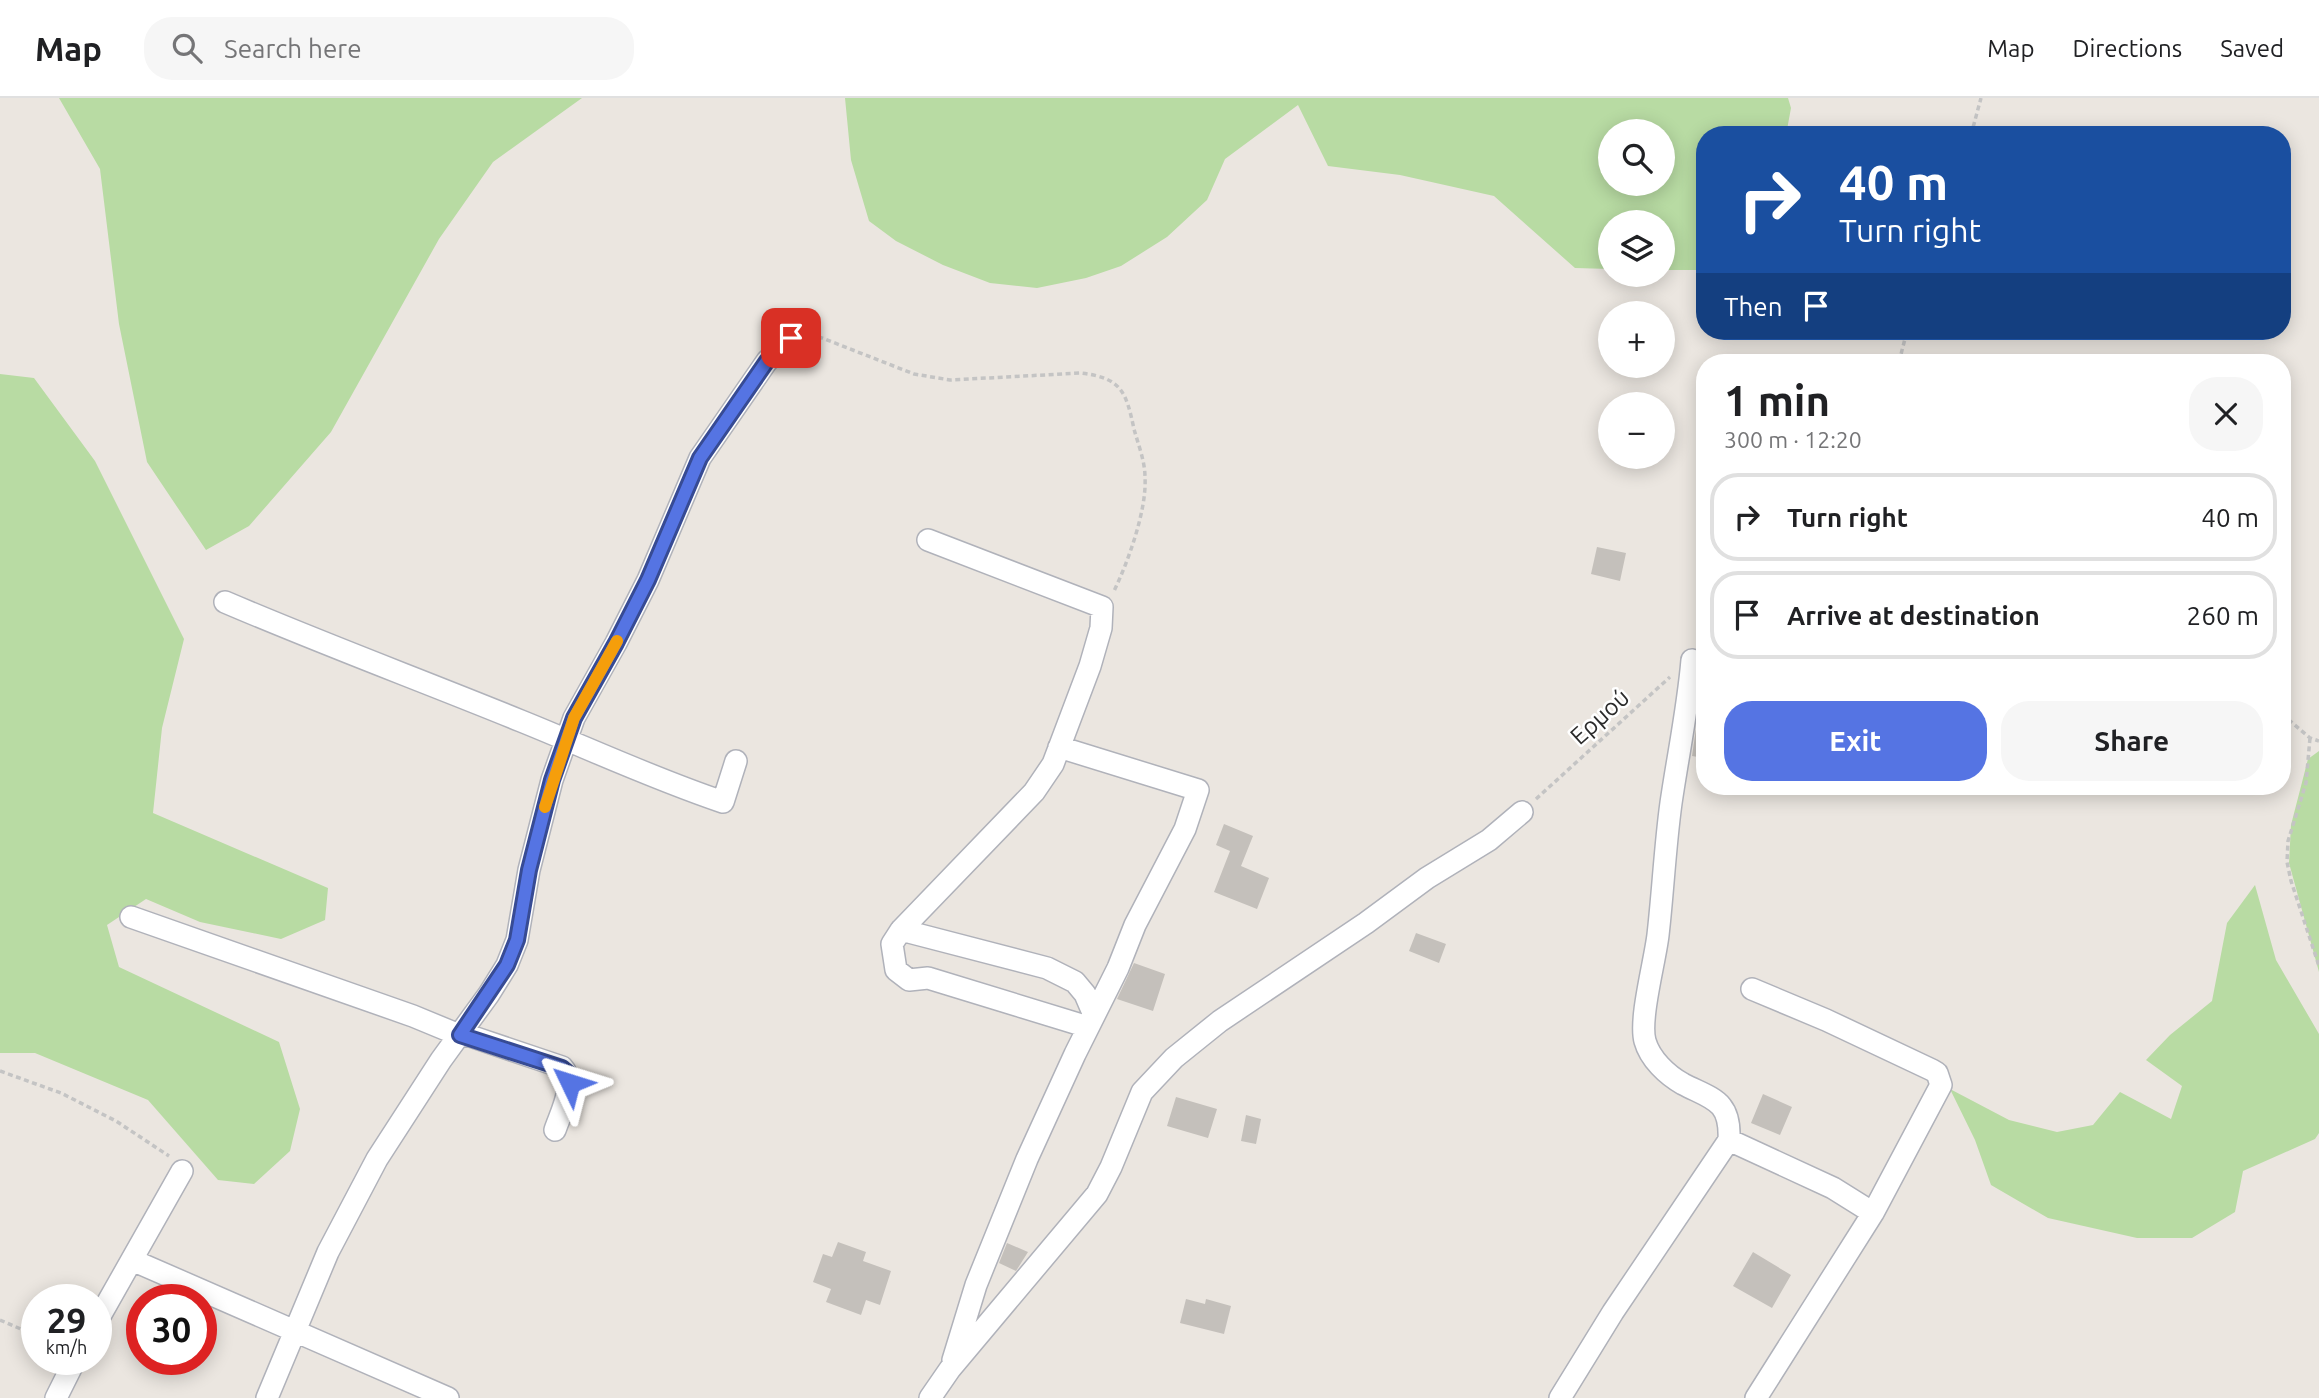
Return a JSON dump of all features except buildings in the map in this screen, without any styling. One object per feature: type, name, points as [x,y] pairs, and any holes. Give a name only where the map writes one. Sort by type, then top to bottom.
[{"type":"street","points":[[267,1398],[328,1252],[377,1159],[507,965],[517,940],[529,870],[552,780],[574,718],[648,580],[700,458],[767,361],[791,338]]},
{"type":"street","points":[[928,540],[1102,607],[1101,628],[1090,666],[1052,764],[1034,792],[901,930],[892,944],[896,970],[909,980],[928,978],[1091,1021]]},
{"type":"street","points":[[225,602],[686,790],[723,802],[736,761]]},
{"type":"street","points":[[1560,1398],[1613,1312],[1729,1140],[1730,1125],[1726,1113],[1716,1100],[1665,1071],[1645,1041],[1644,1023],[1658,936],[1671,803],[1692,660]]},
{"type":"street","points":[[950,1369],[976,1285],[1027,1159],[1118,968],[1135,925],[1185,829],[1198,790],[1059,747]]},
{"type":"street","points":[[930,1398],[950,1369],[1097,1194],[1142,1092],[1174,1058],[1220,1021],[1366,923],[1427,878],[1489,840],[1522,812]]},
{"type":"street","points":[[131,917],[387,1006],[460,1035],[562,1068],[569,1074],[570,1083],[555,1130]]},
{"type":"street","points":[[901,930],[1047,968],[1076,982],[1085,994],[1091,1021]]},
{"type":"street","points":[[1752,989],[1920,1064],[1937,1073],[1940,1079],[1939,1091],[1872,1213],[1756,1398]]},
{"type":"street","points":[[1729,1140],[1833,1188],[1872,1213]]},
{"type":"street","points":[[112,1295],[182,1171]]},
{"type":"street","points":[[132,1260],[448,1398]]},
{"type":"street","points":[[56,1398],[68,1375]]},
{"type":"path","points":[[1973,126],[1981,98]]},
{"type":"path","points":[[791,338],[817,336],[914,374],[950,380],[1082,373],[1101,376],[1117,384],[1126,397],[1146,477],[1139,522],[1128,559],[1114,590],[1102,607]]},
{"type":"path","name":"Ερμού","points":[[1522,812],[1668,678],[1692,660]]},
{"type":"path","points":[[2291,722],[2310,738],[2319,741]]},
{"type":"path","points":[[2310,738],[2306,783],[2288,841],[2287,862],[2319,966]]},
{"type":"path","points":[[0,1071],[61,1093],[116,1121],[165,1152],[182,1171]]},
{"type":"path","points":[[0,1320],[21,1329]]},
{"type":"green space","points":[[59,98],[582,98],[493,162],[439,239],[331,432],[249,526],[206,550],[147,462],[119,324],[100,169]]},
{"type":"green space","points":[[845,98],[1788,98],[1791,108],[1788,126],[1696,126],[1696,270],[1675,270],[1675,210],[1598,210],[1598,269],[1575,268],[1494,196],[1400,175],[1328,166],[1298,105],[1225,159],[1207,200],[1167,237],[1121,266],[1086,278],[1037,288],[990,283],[943,265],[896,241],[869,221],[851,160]]},
{"type":"green space","points":[[0,374],[34,378],[95,461],[184,639],[162,728],[153,813],[328,888],[325,920],[281,939],[200,922],[146,899],[107,925],[119,967],[279,1042],[300,1109],[290,1151],[254,1184],[218,1180],[148,1100],[35,1053],[0,1053]]},
{"type":"green space","points":[[2319,751],[2319,972],[2289,863],[2291,825],[2308,759]]},
{"type":"green space","points":[[2255,885],[2276,960],[2319,1034],[2319,1133],[2315,1139],[2243,1171],[2235,1212],[2192,1238],[2137,1238],[2048,1218],[1991,1185],[1975,1140],[1950,1089],[2009,1120],[2057,1132],[2093,1125],[2120,1092],[2171,1119],[2182,1086],[2146,1060],[2170,1035],[2212,1001],[2227,923]]},
{"type":"slow traffic","points":[[545,807],[574,718],[617,641]]},
{"type":"route","points":[[570,1083],[569,1074],[562,1068],[470,1036],[460,1035],[507,965],[517,940],[529,870],[552,780],[574,718],[648,580],[700,458],[767,361],[791,338]]}]
